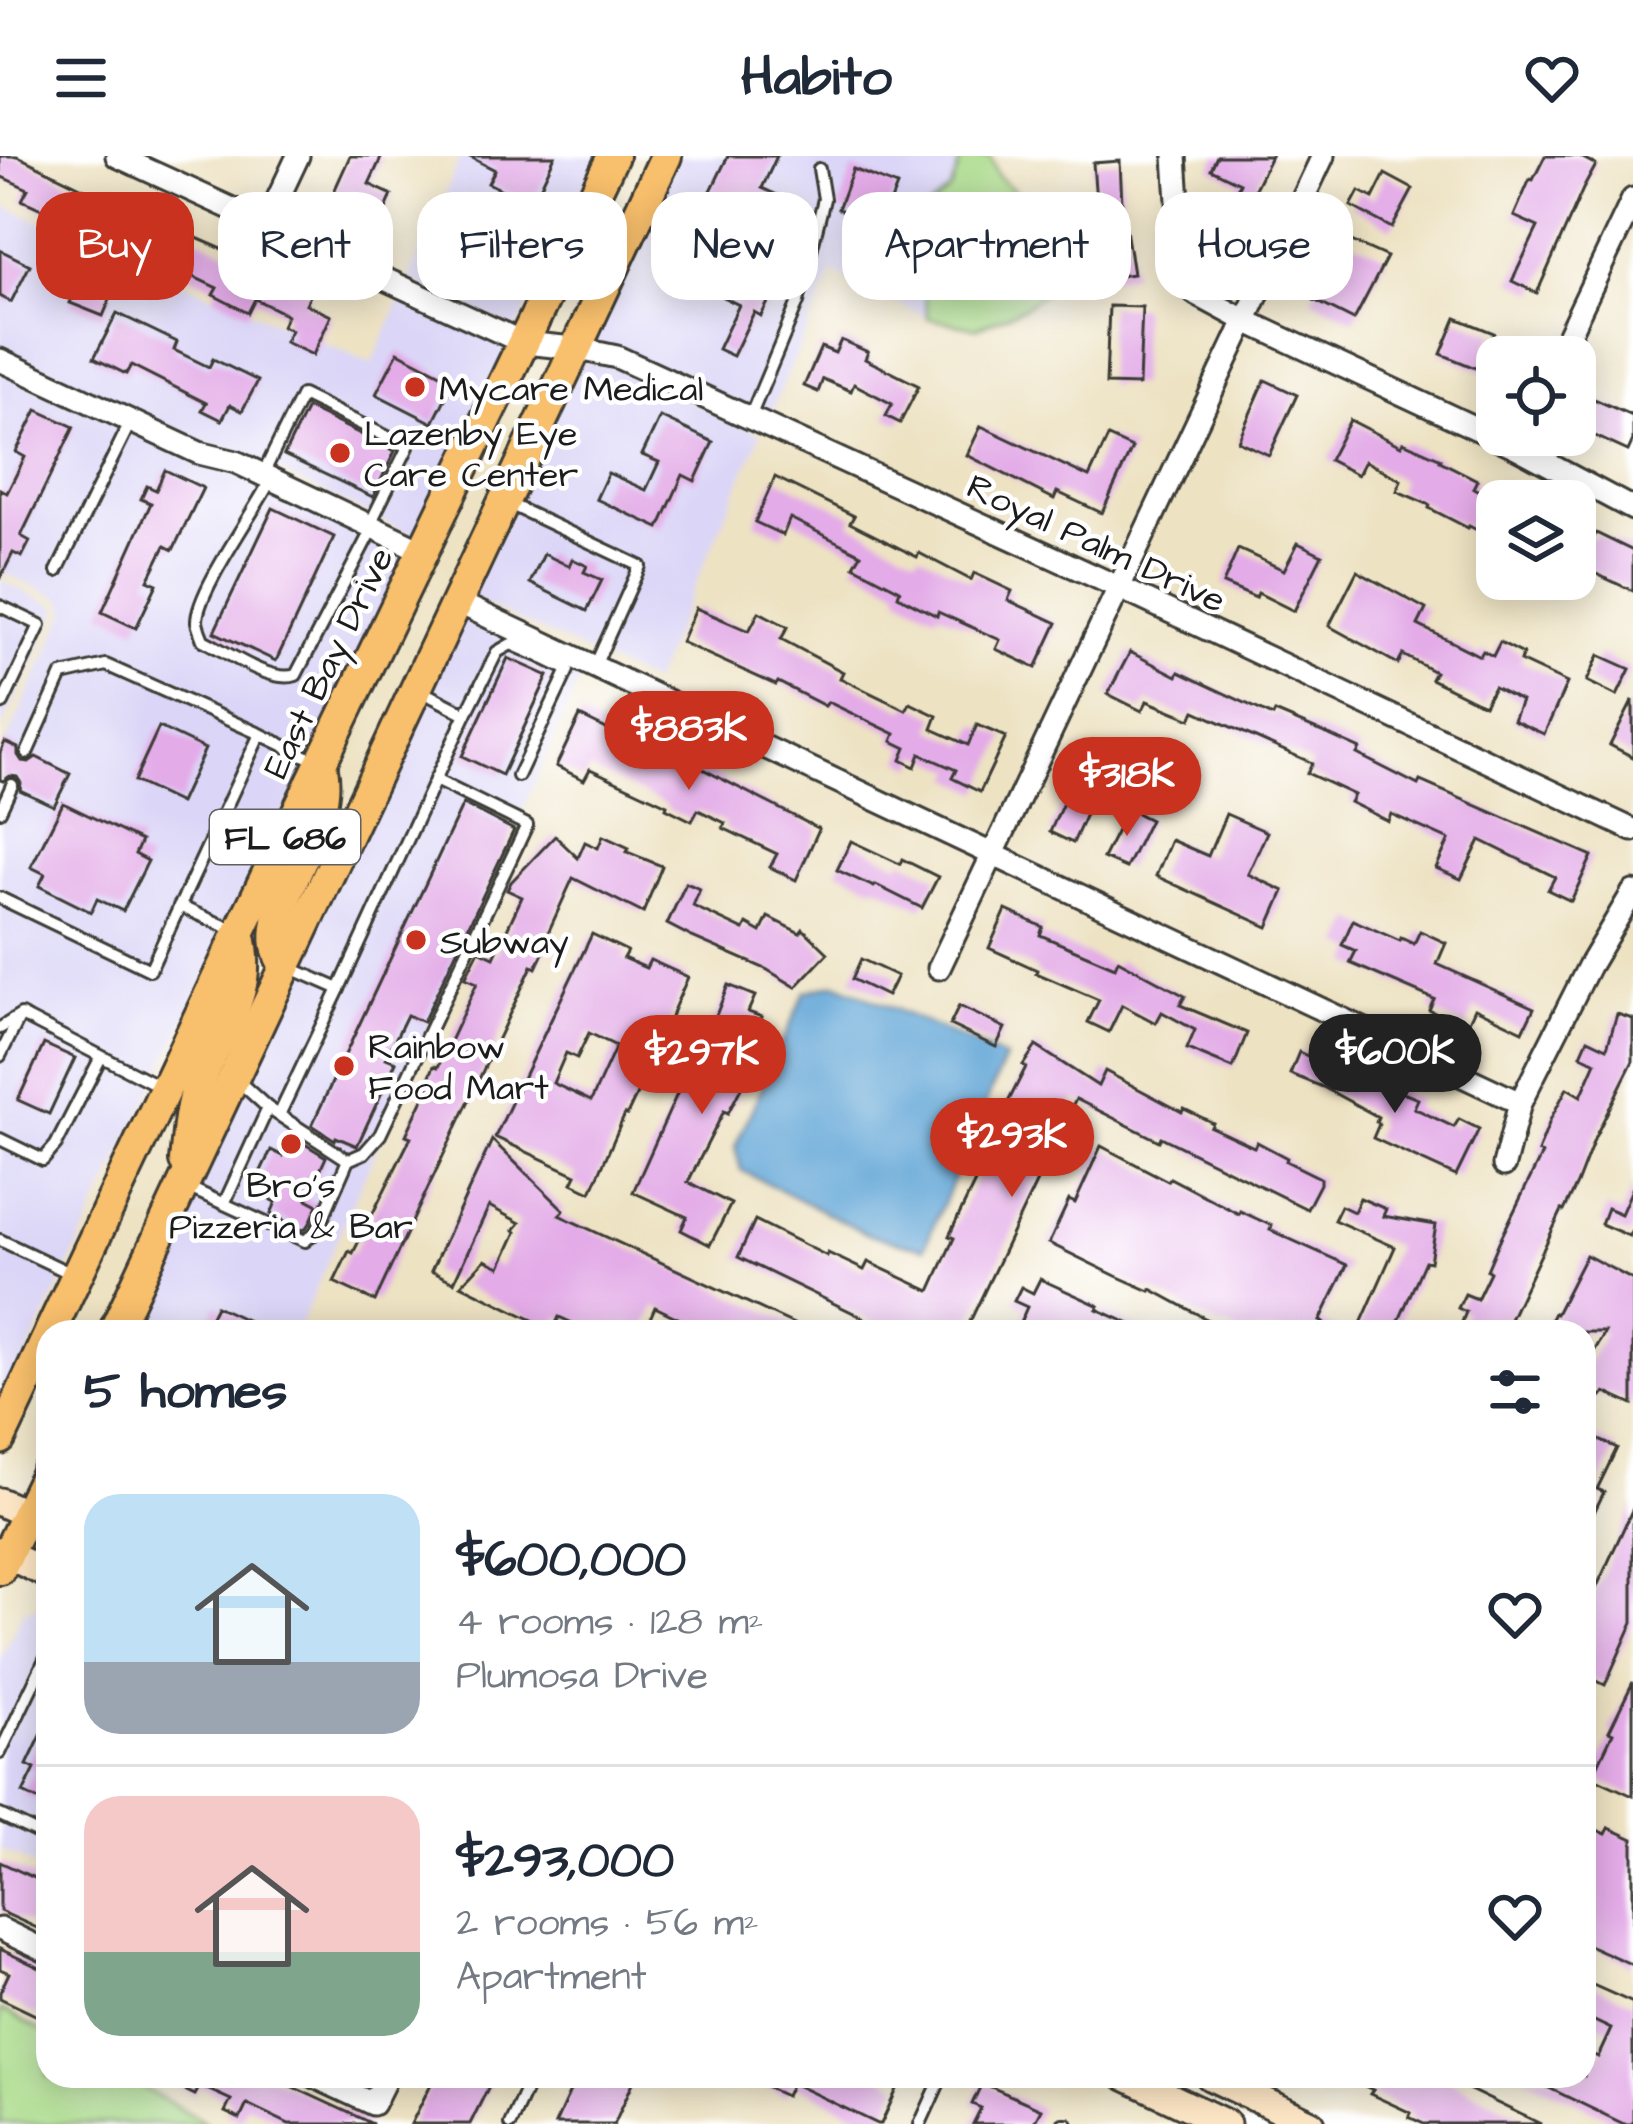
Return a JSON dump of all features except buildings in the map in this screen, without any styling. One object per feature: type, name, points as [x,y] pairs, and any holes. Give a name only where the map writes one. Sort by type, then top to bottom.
[{"type":"main road","name":"East Bay Drive","points":[[56,1320],[613,156]]},
{"type":"main road","name":"FL 686","points":[[120,1320],[665,156]]},
{"type":"main road","points":[[285,965],[275,940],[278,917],[322,811],[326,787],[321,764]]},
{"type":"main road","points":[[182,1185],[197,1087],[244,980],[238,932]]},
{"type":"main road","name":"East Bay Drive","points":[[0,1439],[36,1363]]},
{"type":"main road","points":[[25,1513],[2,1558],[36,1570]]},
{"type":"main road","points":[[1150,2088],[1226,2124]]},
{"type":"main road","points":[[1236,2088],[1312,2124]]},
{"type":"street","name":"Royal Palm Drive","points":[[118,156],[218,204]]},
{"type":"street","points":[[281,192],[298,156]]},
{"type":"street","points":[[1175,156],[1182,262],[1196,293],[1246,321],[1476,422]]},
{"type":"street","points":[[940,968],[1323,156]]},
{"type":"street","points":[[1568,336],[1633,199]]},
{"type":"street","name":"Royal Palm Drive","points":[[393,284],[524,343],[617,357],[1633,830]]},
{"type":"street","points":[[0,360],[199,453],[236,462],[423,551]]},
{"type":"street","points":[[1544,456],[1633,509]]},
{"type":"street","points":[[455,602],[546,652],[595,668],[1520,1103]]},
{"type":"street","points":[[1504,1165],[1520,1103],[1578,987],[1633,892]]},
{"type":"street","points":[[0,1929],[36,1946]]},
{"type":"street","points":[[339,2088],[373,2104],[381,2088]]},
{"type":"lane","points":[[750,418],[798,302],[824,199],[819,170]]},
{"type":"lane","points":[[302,395],[408,447],[296,675],[285,679],[203,640],[197,625],[200,609],[267,476],[302,395]]},
{"type":"lane","points":[[56,571],[131,421]]},
{"type":"lane","points":[[502,500],[640,566],[595,668]]},
{"type":"lane","points":[[0,606],[40,625],[0,704]]},
{"type":"lane","points":[[224,1204],[339,989],[497,652],[511,644],[546,652],[568,670],[518,776]]},
{"type":"lane","points":[[27,753],[62,676],[106,665],[321,764]]},
{"type":"lane","points":[[414,688],[466,713]]},
{"type":"lane","points":[[0,898],[150,970],[260,734]]},
{"type":"lane","points":[[182,1185],[308,1240],[317,1231],[348,1160],[364,1154],[380,1135],[527,824],[435,781]]},
{"type":"lane","points":[[0,811],[12,785]]},
{"type":"lane","points":[[179,906],[238,932]]},
{"type":"lane","points":[[285,965],[339,989]]},
{"type":"lane","points":[[21,1015],[165,1090]]},
{"type":"lane","points":[[0,1028],[21,1015]]},
{"type":"lane","points":[[0,1056],[21,1015]]},
{"type":"lane","points":[[0,1139],[43,1160],[56,1145],[101,1057]]},
{"type":"lane","points":[[233,1077],[273,1111],[348,1160]]},
{"type":"lane","points":[[0,1240],[77,1276]]},
{"type":"lane","points":[[0,1753],[36,1679]]},
{"type":"lane","points":[[0,1816],[36,1832]]},
{"type":"lane","points":[[510,2124],[526,2088]]},
{"type":"lane","points":[[920,2124],[936,2088]]},
{"type":"shaded area","points":[[461,156],[600,156],[583,192],[446,192]]},
{"type":"shaded area","points":[[678,156],[962,156],[948,192],[842,192],[842,276],[833,272],[769,416],[590,341],[610,300],[627,300],[627,263],[651,213],[651,300],[818,300],[818,192],[661,192]]},
{"type":"shaded area","points":[[0,204],[36,219],[36,300],[194,300],[194,287],[372,364],[401,298],[509,347],[417,538],[241,453],[202,443],[0,349]]},
{"type":"shaded area","points":[[417,259],[417,284],[408,280]]},
{"type":"shaded area","points":[[452,300],[531,300],[517,329]]},
{"type":"shaded area","points":[[891,300],[925,300],[928,318]]},
{"type":"shaded area","points":[[581,360],[614,367],[761,434],[652,683],[469,597]]},
{"type":"shaded area","points":[[0,371],[233,471],[409,556],[43,1320],[36,1320],[36,1336],[0,1412],[0,755],[67,611],[62,599],[0,571]]},
{"type":"shaded area","points":[[0,580],[59,607],[0,732]]},
{"type":"shaded area","points":[[461,615],[582,673],[302,1320],[133,1320]]},
{"type":"shaded area","points":[[36,1607],[36,1866],[0,1849],[0,1659],[23,1611]]},
{"type":"green space","points":[[962,156],[990,156],[997,175],[1015,192],[949,192]]},
{"type":"green space","points":[[925,300],[1034,300],[976,328],[928,318]]},
{"type":"green space","points":[[0,2009],[36,2028],[36,2088],[144,2088],[208,2124],[0,2124]]},
{"type":"water","points":[[836,983],[1005,1058],[924,1248],[870,1235],[741,1170],[735,1147],[805,992]]},
{"type":"place","name":"Mycare Medical","points":[[415,387]]},
{"type":"place","name":"Lazenby Eye Care Center","points":[[340,453]]},
{"type":"place","name":"Subway","points":[[416,940]]},
{"type":"place","name":"Rainbow Food Mart","points":[[344,1066]]},
{"type":"place","name":"Bro's Pizzeria & Bar","points":[[291,1144]]}]
